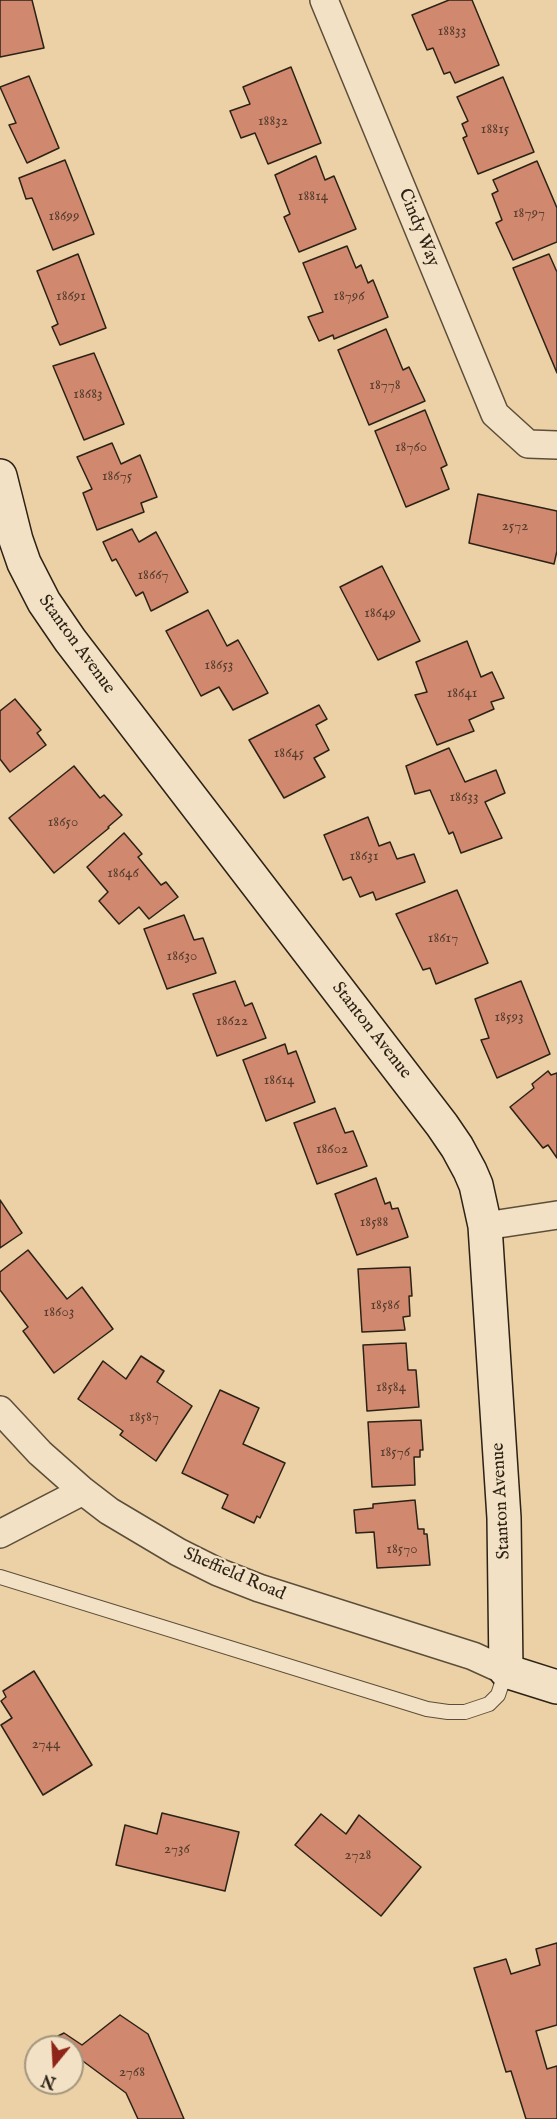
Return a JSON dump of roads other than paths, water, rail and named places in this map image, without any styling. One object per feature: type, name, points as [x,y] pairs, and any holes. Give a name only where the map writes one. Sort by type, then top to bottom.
[{"type":"street","name":"Cindy Way","points":[[324,0],[495,414],[528,444],[557,445]]},
{"type":"street","name":"Stanton Avenue","points":[[0,476],[24,563],[44,602],[70,640],[442,1125],[457,1147],[476,1185],[484,1226],[504,1518],[506,1671]]},
{"type":"street","points":[[484,1226],[557,1215]]},
{"type":"street","name":"Sheffield Road","points":[[0,1410],[40,1453],[83,1491],[140,1530],[178,1552],[218,1572],[323,1610],[473,1656],[506,1671]]},
{"type":"street","points":[[0,1534],[83,1491]]},
{"type":"street","points":[[506,1671],[557,1687]]},
{"type":"lane","points":[[0,1577],[405,1702],[448,1712],[465,1712],[489,1704],[498,1695],[506,1671]]}]
